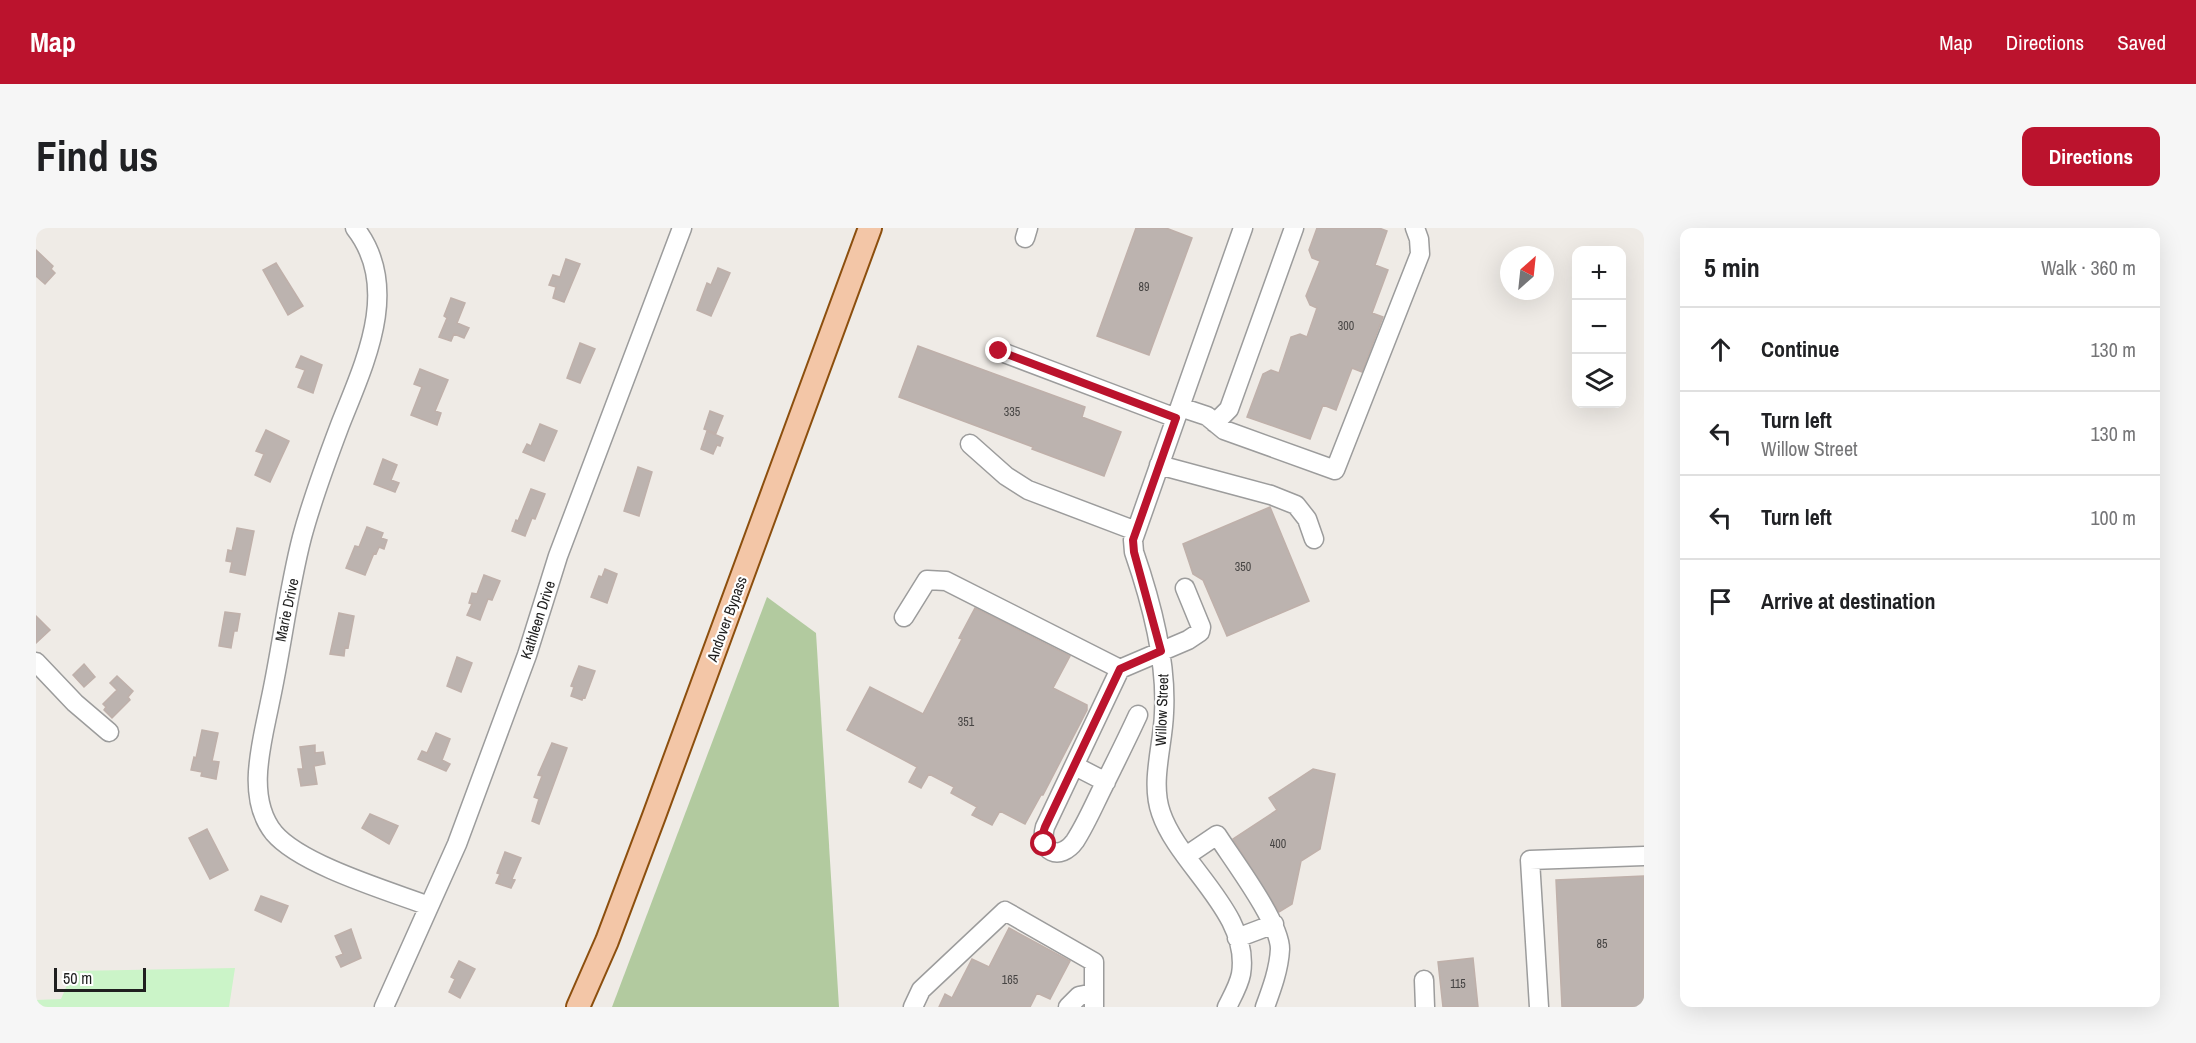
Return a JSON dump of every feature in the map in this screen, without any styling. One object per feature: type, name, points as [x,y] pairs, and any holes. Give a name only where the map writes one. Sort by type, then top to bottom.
[{"type":"main road","name":"Andover Bypass","points":[[578,1007],[607,941],[654,816],[870,228]]},
{"type":"street","name":"Marie Drive","points":[[355,228],[367,246],[375,265],[377,300],[372,337],[367,358],[334,441],[303,536],[280,642],[260,752],[258,781],[261,810],[276,835],[310,860],[429,906]]},
{"type":"street","name":"Kathleen Drive","points":[[384,1007],[457,844],[527,655],[558,556],[682,228]]},
{"type":"street","name":"Willow Street","points":[[1227,1007],[1241,974],[1242,956],[1237,938],[1230,919],[1168,830],[1158,805],[1156,786],[1164,714],[1164,667],[1134,552],[1136,531],[1244,228]]},
{"type":"street","points":[[1215,423],[1229,409],[1294,228]]},
{"type":"street","points":[[999,351],[1178,412],[1207,416],[1224,430],[1335,470],[1420,254],[1419,239],[1415,228]]},
{"type":"street","points":[[970,444],[1006,476],[1028,490],[1136,531]]},
{"type":"street","points":[[1159,465],[1271,495],[1296,505],[1307,519],[1314,539]]},
{"type":"street","points":[[904,617],[927,580],[946,581],[1120,669]]},
{"type":"street","points":[[1138,715],[1089,817],[1067,850],[1056,853],[1049,850],[1042,836],[1045,827],[1120,669],[1188,640],[1200,632],[1201,627],[1185,588]]},
{"type":"street","points":[[36,662],[75,703],[108,732]]},
{"type":"street","points":[[1075,766],[1106,782]]},
{"type":"street","points":[[1186,856],[1217,835],[1274,924],[1280,946],[1276,975],[1265,1007]]},
{"type":"street","points":[[1539,1007],[1530,860],[1644,856]]},
{"type":"street","points":[[913,1007],[921,990],[1005,911],[1094,962],[1094,1000],[1079,996],[1068,1007]]},
{"type":"street","points":[[1237,938],[1274,924]]},
{"type":"street","points":[[1424,980],[1425,1007]]},
{"type":"green space","points":[[767,597],[816,633],[839,1007],[612,1007]]},
{"type":"green space","points":[[235,968],[229,1007],[36,1007],[36,1000],[61,999],[73,971]]},
{"type":"building","points":[[1136,228],[1166,228],[1192,238],[1149,355],[1097,336]]},
{"type":"building","points":[[1317,228],[1379,228],[1387,231],[1375,265],[1388,270],[1372,313],[1383,317],[1362,372],[1352,368],[1336,410],[1323,405],[1310,439],[1247,417],[1263,374],[1271,370],[1279,373],[1291,337],[1300,334],[1307,337],[1317,308],[1310,305],[1306,296],[1320,261],[1312,258],[1309,250]]},
{"type":"building","points":[[36,250],[53,266],[51,269],[55,273],[45,284],[36,276]]},
{"type":"building","points":[[566,259],[580,264],[564,302],[553,298],[556,287],[549,285],[553,275],[560,277]]},
{"type":"building","points":[[276,263],[303,306],[288,315],[263,270]]},
{"type":"building","points":[[718,268],[730,273],[711,316],[697,310],[707,283],[711,285]]},
{"type":"building","points":[[451,298],[465,303],[457,323],[469,328],[464,338],[454,334],[451,341],[439,337],[447,318],[444,316]]},
{"type":"building","points":[[580,343],[595,349],[580,383],[567,378]]},
{"type":"building","points":[[918,346],[1085,407],[1082,417],[1121,432],[1104,476],[899,397]]},
{"type":"building","points":[[301,356],[322,365],[313,393],[298,387],[305,370],[296,367]]},
{"type":"building","points":[[420,369],[448,380],[435,411],[441,413],[437,425],[411,415],[422,387],[414,384]]},
{"type":"building","points":[[710,411],[723,416],[716,433],[704,429]]},
{"type":"building","points":[[540,424],[557,431],[544,461],[523,452],[527,444],[531,446]]},
{"type":"building","points":[[266,430],[289,441],[270,482],[255,475],[264,454],[256,451]]},
{"type":"building","points":[[707,431],[723,438],[713,454],[701,449]]},
{"type":"building","points":[[383,459],[397,465],[391,480],[399,483],[395,492],[374,484]]},
{"type":"building","points":[[638,467],[652,472],[639,516],[624,511]]},
{"type":"building","points":[[531,489],[545,494],[525,536],[512,531]]},
{"type":"building","points":[[1270,507],[1309,601],[1227,636],[1203,580],[1193,574],[1183,544]]},
{"type":"building","points":[[367,527],[383,533],[381,538],[387,540],[384,549],[379,547],[376,554],[374,553],[365,575],[346,568],[355,546],[359,547]]},
{"type":"building","points":[[237,528],[254,531],[245,575],[230,572],[232,562],[226,561],[228,550],[232,551]]},
{"type":"building","points":[[605,569],[617,574],[607,603],[591,597],[599,576],[602,577]]},
{"type":"building","points":[[484,575],[500,581],[492,600],[488,599],[480,620],[467,615],[472,604],[469,603],[472,593],[477,594]]},
{"type":"building","points":[[975,608],[1070,656],[1053,688],[1087,705],[1087,710],[1043,795],[1025,824],[1000,811],[992,825],[972,815],[977,807],[951,793],[954,787],[929,774],[921,788],[909,782],[917,767],[847,730],[870,687],[923,714],[962,639],[959,638]]},
{"type":"building","points":[[225,612],[240,614],[231,648],[219,646]]},
{"type":"building","points":[[339,613],[354,616],[348,648],[345,647],[344,656],[330,654]]},
{"type":"building","points":[[36,616],[50,630],[36,643]]},
{"type":"building","points":[[457,657],[472,663],[461,692],[447,686]]},
{"type":"building","points":[[84,664],[95,677],[84,687],[73,675]]},
{"type":"building","points":[[579,666],[595,671],[585,698],[583,697],[582,700],[571,696],[574,687],[571,686]]},
{"type":"building","points":[[117,676],[133,691],[128,697],[130,700],[112,718],[104,710],[106,707],[103,704],[117,690],[110,683]]},
{"type":"building","points":[[202,730],[218,733],[212,761],[219,762],[216,779],[201,776],[202,772],[191,770]]},
{"type":"building","points":[[436,733],[450,739],[442,760],[450,764],[446,771],[418,759],[422,751],[427,753]]},
{"type":"building","points":[[552,743],[567,748],[539,824],[532,821],[539,799],[534,797],[542,776],[538,775]]},
{"type":"building","points":[[315,745],[315,753],[323,752],[325,764],[314,766],[317,784],[301,786],[298,769],[303,769],[300,747]]},
{"type":"building","points":[[1313,769],[1335,774],[1320,849],[1301,861],[1292,904],[1279,912],[1233,839],[1277,810],[1269,798]]},
{"type":"building","points":[[370,814],[398,826],[389,844],[362,828]]},
{"type":"building","points":[[207,829],[228,870],[210,879],[189,838]]},
{"type":"building","points":[[505,852],[521,858],[512,879],[515,880],[511,888],[496,883],[500,874],[497,873]]},
{"type":"building","points":[[1644,876],[1644,1007],[1562,1007],[1556,880]]},
{"type":"building","points":[[261,896],[288,906],[281,922],[255,910]]},
{"type":"building","points":[[1009,928],[1070,961],[1050,999],[1037,993],[1030,1007],[939,1007],[945,994],[952,998],[972,959],[989,967]]},
{"type":"building","points":[[351,929],[361,958],[341,967],[336,957],[343,954],[335,936]]},
{"type":"building","points":[[1473,958],[1478,1007],[1443,1007],[1438,962]]},
{"type":"building","points":[[459,961],[475,969],[460,998],[449,992],[455,979],[451,977]]},
{"type":"route","points":[[999,351],[1176,418],[1133,540],[1134,552],[1161,651],[1120,669],[1045,827],[1042,836],[1044,844]]}]
